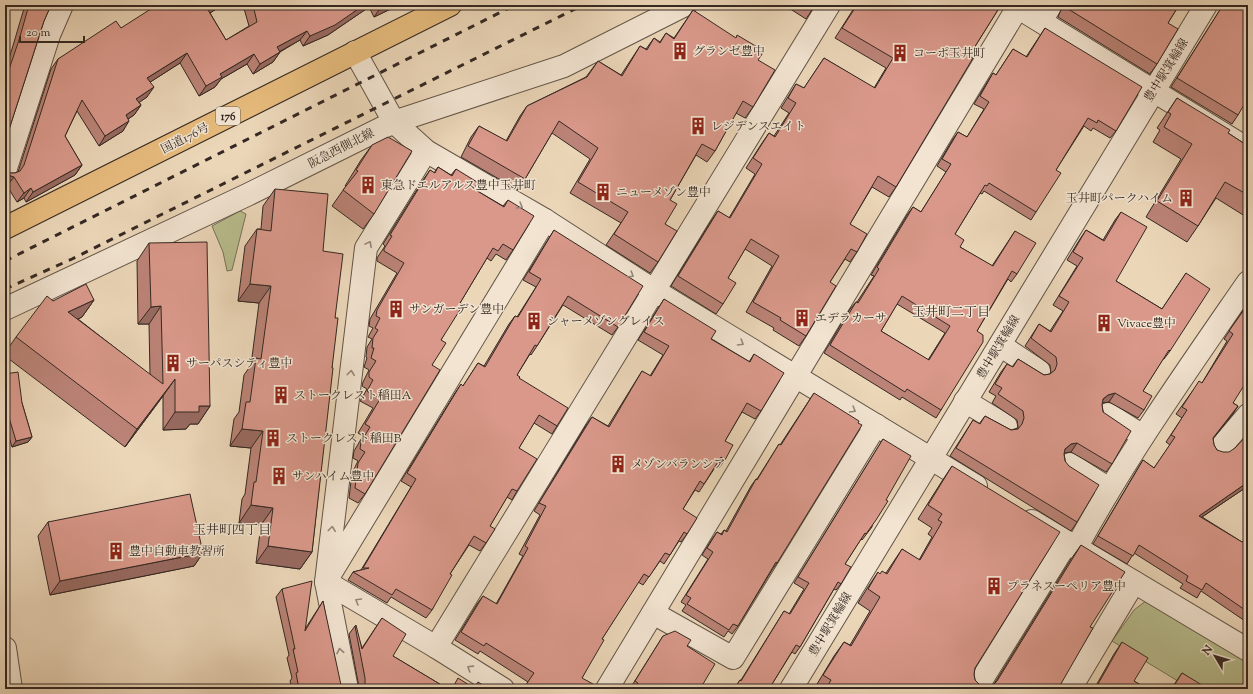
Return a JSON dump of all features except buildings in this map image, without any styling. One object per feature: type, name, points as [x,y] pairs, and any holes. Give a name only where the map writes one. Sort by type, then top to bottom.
[{"type":"highway","name":"国道176号","points":[[5,228],[450,5]]},
{"type":"street","points":[[5,171],[49,35],[62,5]]},
{"type":"street","name":"阪急西側北線","points":[[5,309],[247,195],[394,122],[564,66],[685,5]]},
{"type":"street","points":[[436,647],[829,5]]},
{"type":"street","name":"豊中駅箕輪線","points":[[791,689],[1152,91],[1206,5]]},
{"type":"street","points":[[607,689],[797,376],[1016,6],[1046,13],[1152,91],[1248,149]]},
{"type":"street","points":[[355,52],[394,122],[426,151],[545,220],[655,290],[995,498]]},
{"type":"street","points":[[347,689],[326,582],[366,248],[426,151]]},
{"type":"street","points":[[326,582],[545,220]]},
{"type":"street","points":[[976,689],[1143,436],[1248,282]]},
{"type":"street","points":[[1000,345],[1039,371]]},
{"type":"street","points":[[966,401],[1006,426]]},
{"type":"street","points":[[1108,414],[1143,436]]},
{"type":"street","points":[[1220,448],[1248,414]]},
{"type":"street","points":[[653,613],[733,658],[876,425]]},
{"type":"street","points":[[1070,464],[1109,489]]},
{"type":"street","points":[[1015,510],[1248,650]]},
{"type":"street","points":[[326,582],[436,647],[503,689]]},
{"type":"street","points":[[1070,689],[1134,582]]},
{"type":"street","points":[[5,648],[11,689]]},
{"type":"green space","points":[[240,211],[246,214],[232,270],[227,271],[223,252],[212,226]]},
{"type":"green space","points":[[1151,597],[1248,655],[1248,686],[1246,689],[1191,689],[1112,641],[1134,610]]},
{"type":"railway","points":[[5,261],[515,5]]},
{"type":"railway","points":[[5,289],[72,259],[583,5]]},
{"type":"place","name":"グランゼ豊中","points":[[680,51]]},
{"type":"place","name":"コーポ玉井町","points":[[900,53]]},
{"type":"place","name":"レジデンスエイト","points":[[698,126]]},
{"type":"place","name":"東急ドエルアルス豊中玉井町","points":[[368,185]]},
{"type":"place","name":"ニューメゾン豊中","points":[[603,192]]},
{"type":"place","name":"玉井町パークハイム","points":[[1186,198]]},
{"type":"place","name":"サンガーデン豊中","points":[[396,309]]},
{"type":"place","name":"エデラカーサ","points":[[802,318]]},
{"type":"place","name":"シャーメゾングレイス","points":[[534,321]]},
{"type":"place","name":"Vivace豊中","points":[[1104,323]]},
{"type":"place","name":"サーパスシティ豊中","points":[[173,363]]},
{"type":"place","name":"ストークレスト稲田A","points":[[281,395]]},
{"type":"place","name":"ストークレスト稲田B","points":[[273,438]]},
{"type":"place","name":"メゾンバランシア","points":[[618,464]]},
{"type":"place","name":"サンハイム豊中","points":[[279,476]]},
{"type":"place","name":"豊中自動車教習所","points":[[116,551]]},
{"type":"place","name":"プラネスーペリア豊中","points":[[994,586]]},
{"type":"district","name":"玉井町二丁目","points":[[951,311]]},
{"type":"district","name":"玉井町四丁目","points":[[232,529]]}]
